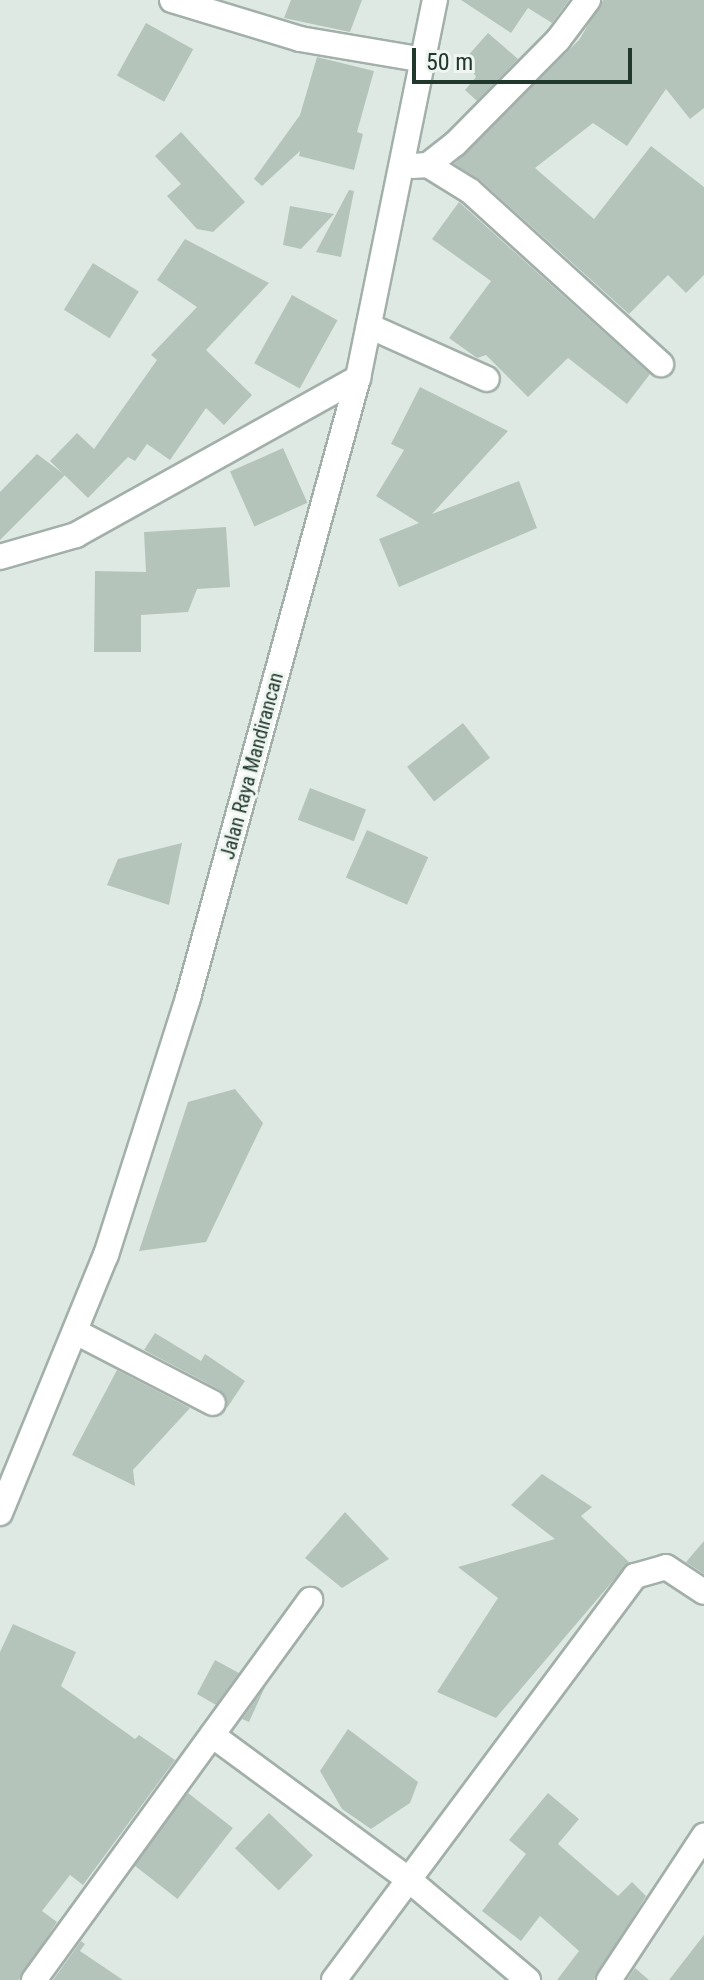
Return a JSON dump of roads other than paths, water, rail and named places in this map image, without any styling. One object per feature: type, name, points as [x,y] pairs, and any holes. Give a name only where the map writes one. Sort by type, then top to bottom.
[{"type":"street","points":[[172,0],[300,39],[424,60]]},
{"type":"street","name":"Jalan Raya Mandirancan","points":[[0,1513],[106,1255],[188,998],[358,378],[435,0]]},
{"type":"street","points":[[403,167],[428,165],[455,144],[558,40],[588,0]]},
{"type":"street","points":[[428,165],[470,191],[661,364]]},
{"type":"street","points":[[369,326],[487,379]]},
{"type":"street","points":[[0,557],[76,535],[358,378]]},
{"type":"street","points":[[76,1332],[213,1403]]},
{"type":"street","points":[[334,1980],[635,1576],[666,1567],[704,1592]]},
{"type":"street","points":[[34,1980],[310,1600]]},
{"type":"street","points":[[212,1735],[408,1879],[528,1980]]},
{"type":"street","points":[[609,1980],[704,1836]]}]
